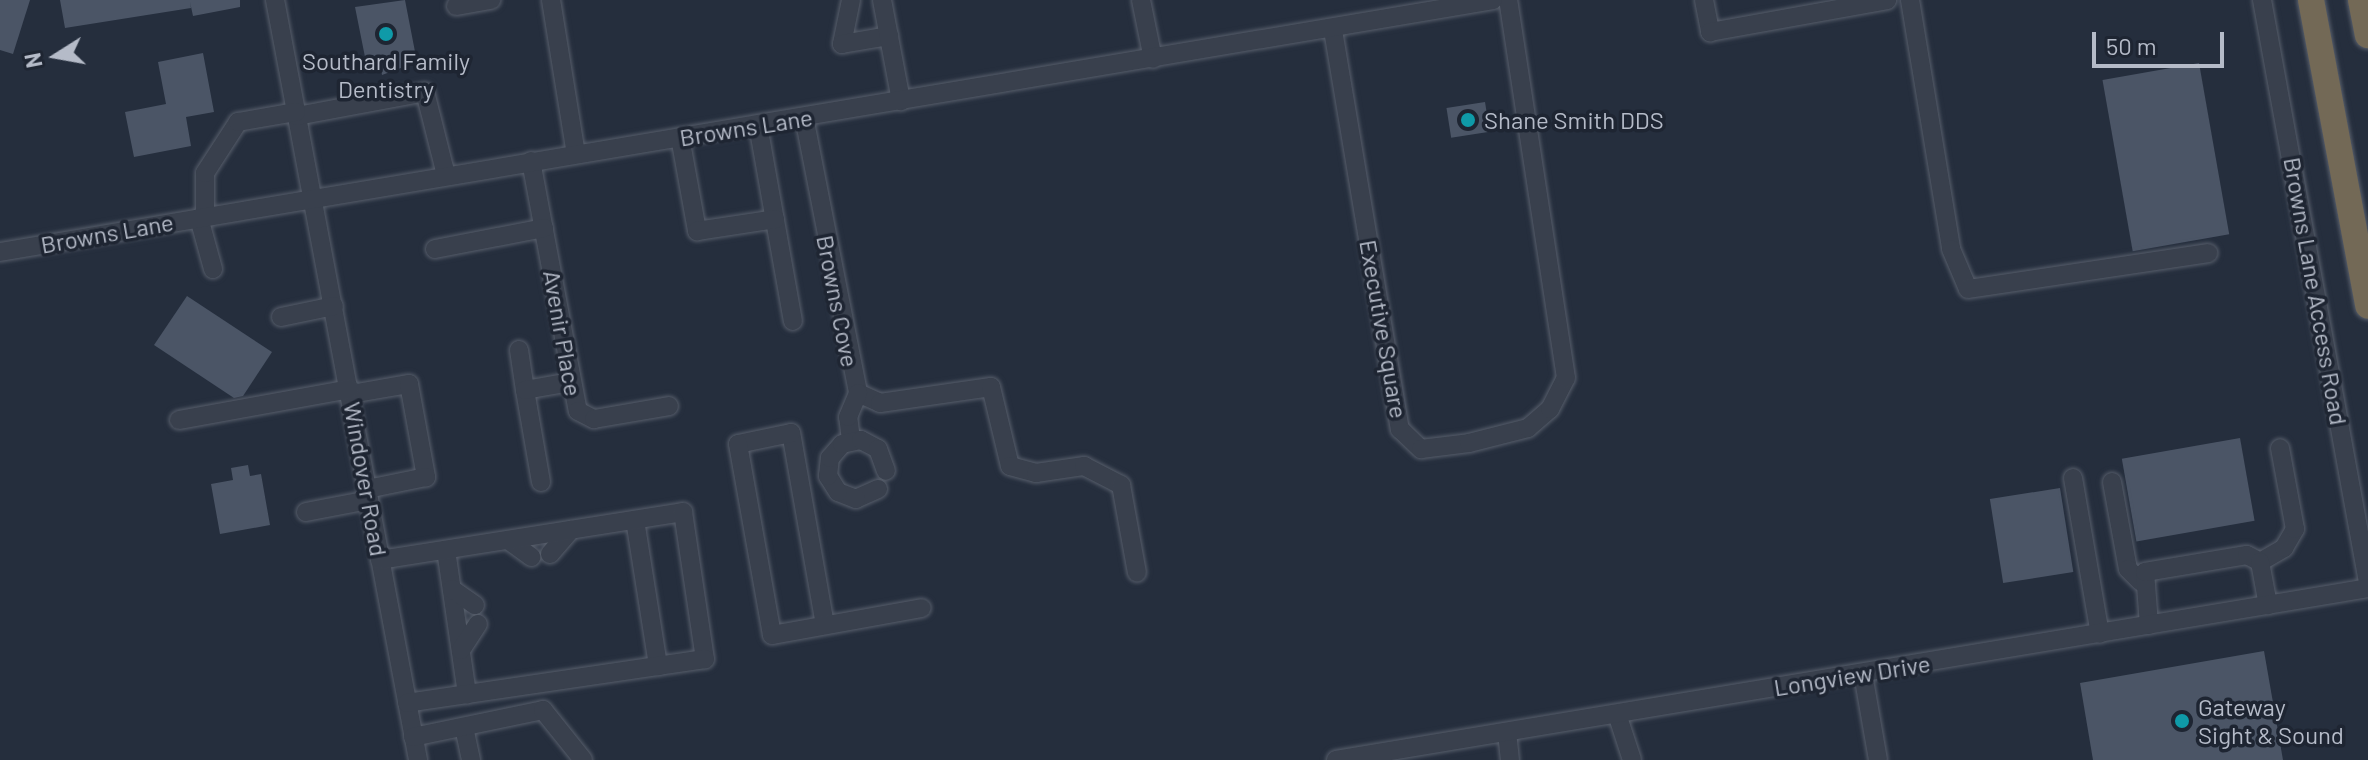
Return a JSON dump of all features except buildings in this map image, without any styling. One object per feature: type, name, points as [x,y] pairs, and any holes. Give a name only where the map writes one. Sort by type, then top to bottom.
[{"type":"highway","points":[[2311,0],[2368,306]]},
{"type":"highway","points":[[2361,0],[2368,35]]},
{"type":"street","name":"Windover Road","points":[[275,0],[350,391],[415,759]]},
{"type":"street","points":[[456,6],[491,0]]},
{"type":"street","points":[[551,0],[576,154]]},
{"type":"street","points":[[851,0],[842,44],[889,36]]},
{"type":"street","points":[[882,0],[901,101]]},
{"type":"street","points":[[1141,0],[1153,59]]},
{"type":"street","name":"Browns Lane","points":[[0,252],[446,175],[1333,30],[1432,6],[1493,0]]},
{"type":"street","name":"Executive Square","points":[[1333,30],[1400,429],[1421,449],[1469,443],[1528,428],[1550,409],[1566,378],[1508,0]]},
{"type":"street","points":[[1704,0],[1710,32],[1805,6],[1887,0]]},
{"type":"street","points":[[1910,0],[1951,249],[1968,289],[2208,253]]},
{"type":"street","name":"Browns Lane Access Road","points":[[2262,0],[2368,585]]},
{"type":"street","points":[[213,269],[202,217],[205,173],[238,122],[425,92],[446,175]]},
{"type":"street","name":"Browns Cove","points":[[804,117],[858,393],[880,403],[991,387],[1010,466],[1036,473],[1084,466],[1121,485],[1137,573]]},
{"type":"street","points":[[758,125],[793,321]]},
{"type":"street","points":[[680,137],[697,231],[775,219]]},
{"type":"street","name":"Avenir Place","points":[[531,161],[578,411],[588,419],[669,406]]},
{"type":"street","points":[[435,249],[544,228]]},
{"type":"street","points":[[281,317],[334,306]]},
{"type":"street","points":[[519,350],[541,482]]},
{"type":"street","points":[[525,390],[571,382]]},
{"type":"street","points":[[179,420],[409,384],[426,477],[306,512]]},
{"type":"street","points":[[851,440],[848,417],[858,393]]},
{"type":"street","points":[[825,625],[791,433],[738,444],[772,635],[922,608]]},
{"type":"street","points":[[851,440],[835,450],[827,467],[832,485],[847,497],[878,489]]},
{"type":"street","points":[[851,440],[878,449],[886,471]]},
{"type":"street","points":[[2260,562],[2284,548],[2295,529],[2280,448]]},
{"type":"street","points":[[798,472],[827,467]]},
{"type":"street","points":[[2073,478],[2100,634]]},
{"type":"street","points":[[2112,482],[2128,569],[2141,582]]},
{"type":"street","points":[[380,560],[683,512],[705,659],[407,703]]},
{"type":"street","points":[[635,520],[658,666]]},
{"type":"street","points":[[550,554],[571,530]]},
{"type":"street","points":[[508,540],[531,557]]},
{"type":"street","points":[[446,550],[467,694]]},
{"type":"street","points":[[2149,625],[2141,582],[2145,572],[2247,555],[2260,562]]},
{"type":"street","points":[[2260,562],[2268,605]]},
{"type":"street","name":"Longview Drive","points":[[1340,760],[2100,634],[2368,585]]},
{"type":"street","points":[[452,589],[477,615],[461,650]]},
{"type":"street","points":[[1863,674],[1878,760]]},
{"type":"street","points":[[413,737],[543,710],[583,760]]},
{"type":"street","points":[[1617,714],[1632,760]]},
{"type":"street","points":[[464,727],[471,760]]},
{"type":"street","points":[[1507,732],[1510,760]]},
{"type":"place","name":"Southard Family Dentistry","points":[[386,34]]},
{"type":"place","name":"Shane Smith DDS","points":[[1468,120]]},
{"type":"place","name":"Gateway Sight & Sound","points":[[2182,721]]}]
